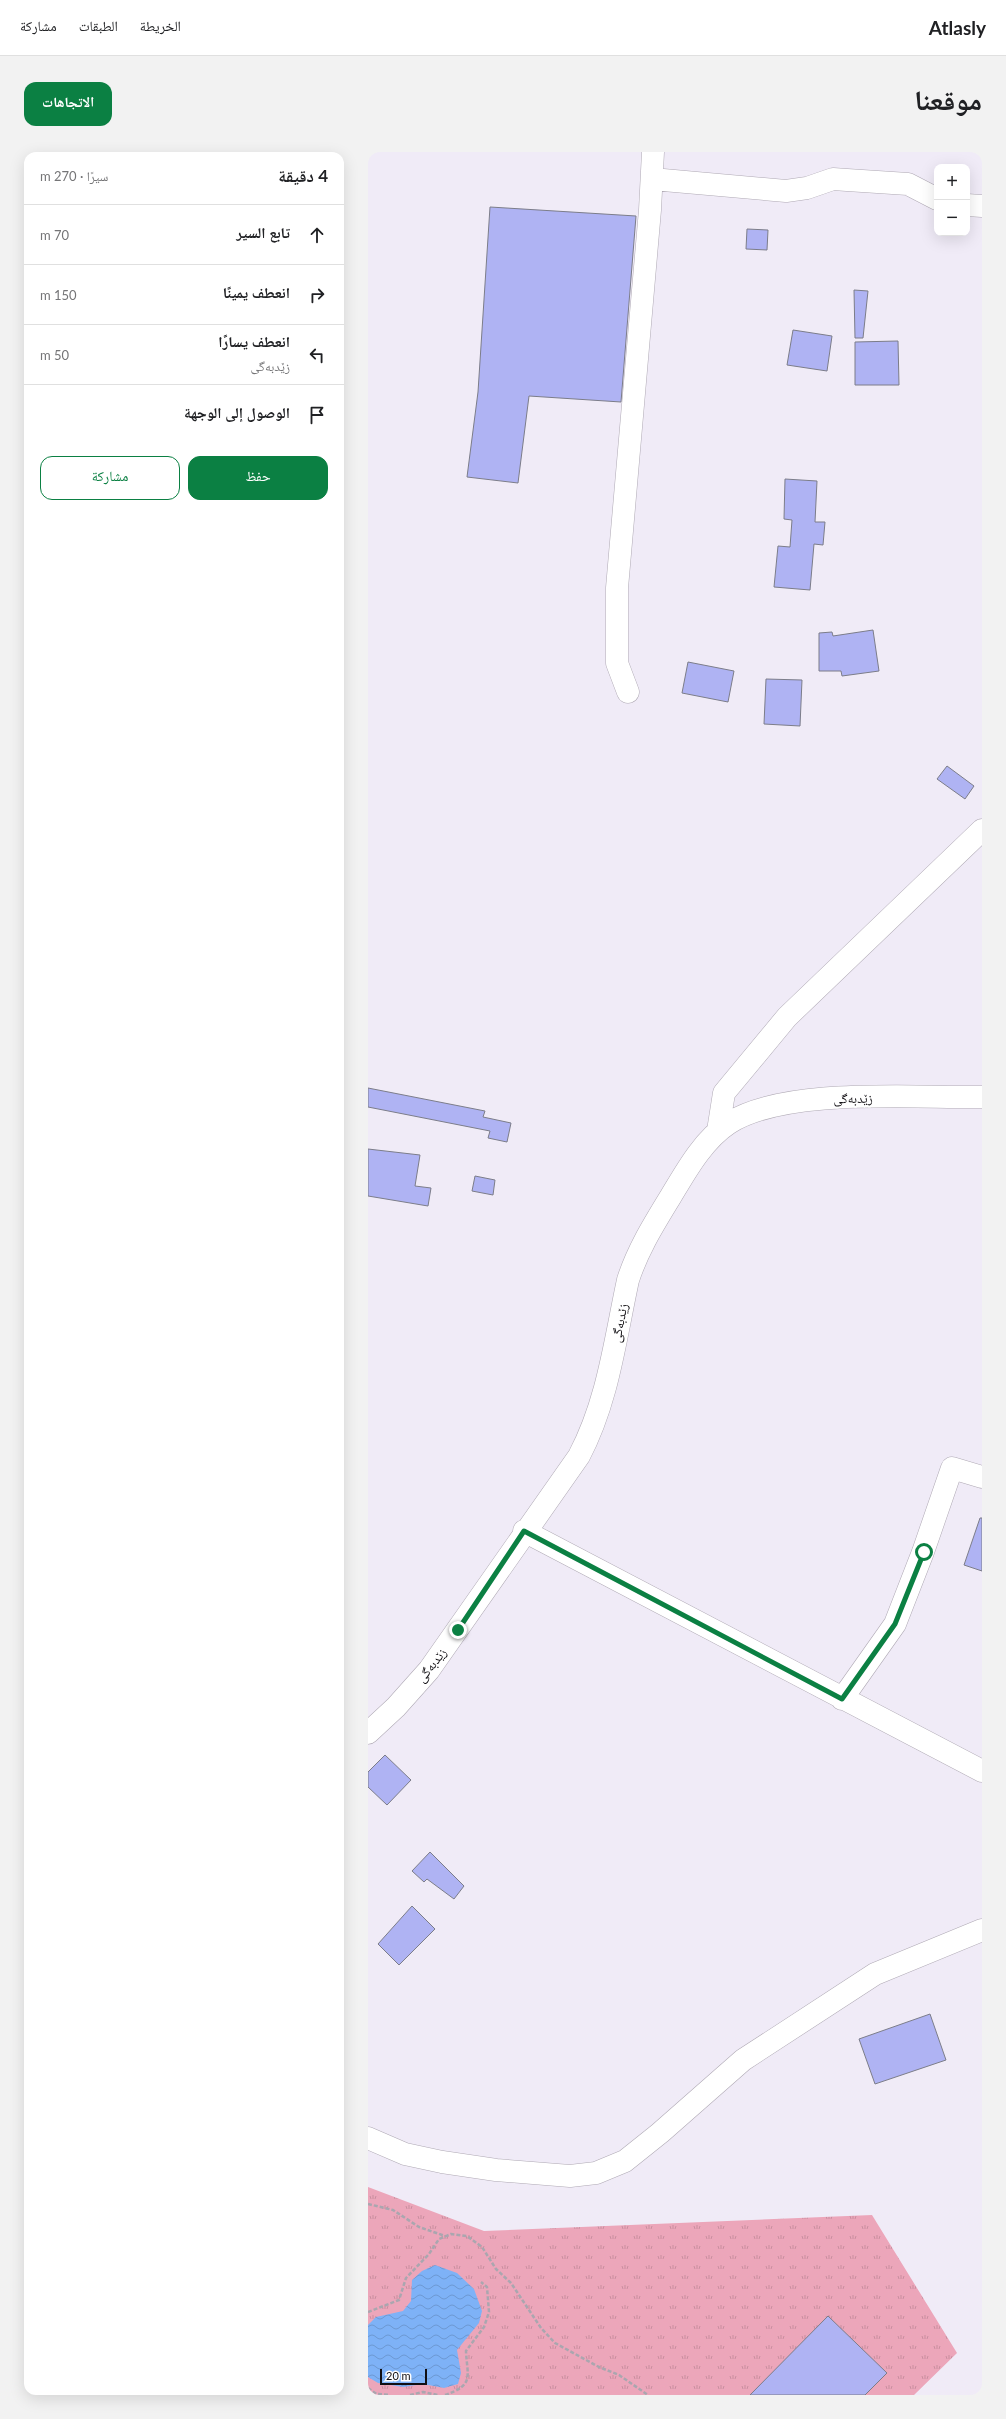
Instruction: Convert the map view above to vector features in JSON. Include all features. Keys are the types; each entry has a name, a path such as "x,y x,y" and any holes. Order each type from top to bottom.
{"street":[{"path":"628,692 617,663 617,588 652,179 653,152"},
{"path":"652,179 786,191 807,188 833,179 855,180 908,184 934,197"},
{"path":"970,205 982,206"},
{"path":"718,1131 724,1094 787,1017 982,830"},
{"name":"زێدبەگی","path":"368,1734 396,1707 429,1670 524,1531 579,1456 598,1415 605,1393 628,1280 640,1250 700,1151 718,1131 729,1123 753,1112 774,1106 816,1099 982,1098"},
{"path":"842,1699 895,1624 924,1552 952,1468 982,1477"},
{"path":"524,1531 842,1699 982,1771"},
{"path":"368,2138 405,2154 442,2162 496,2170 570,2176 596,2173 625,2161 660,2133 743,2060 875,1974 982,1930"}],"path":[{"path":"368,2204 393,2210 419,2227 445,2236"},
{"path":"368,2312 399,2300 406,2278 429,2254 439,2238 451,2234 467,2236 482,2247 496,2269 511,2283 541,2328 555,2343 599,2367 629,2381 648,2395"},
{"path":"445,2395 457,2390 466,2382 469,2370 466,2351 484,2326 490,2312 487,2287 481,2282"},
{"path":"368,2388 378,2395 390,2395"},
{"path":"410,2395 423,2392 438,2395"}],"green space":[{"path":"368,2187 484,2231 872,2215 957,2353 914,2395 368,2395"}],"water":[{"path":"435,2265 457,2273 474,2289 482,2311 479,2323 457,2350 461,2373 458,2384 444,2388 423,2384 403,2387 378,2383 368,2377 368,2325 376,2317 403,2311 411,2301 412,2280 422,2271"}],"building":[{"path":"490,207 636,216 621,402 529,396 518,483 467,477 478,392"},
{"path":"747,229 768,230 767,250 746,249"},
{"path":"854,290 868,291 863,338 855,338"},
{"path":"793,330 832,336 827,371 787,365"},
{"path":"898,341 899,385 855,385 855,342"},
{"path":"785,479 817,481 815,522 825,522 823,545 814,544 810,590 774,587 778,546 790,547 792,520 784,519"},
{"path":"873,630 879,671 842,676 841,671 819,671 819,633 832,632 833,636"},
{"path":"688,662 734,671 728,702 682,693"},
{"path":"766,679 802,680 800,726 764,724"},
{"path":"947,766 974,786 965,799 937,779"},
{"path":"368,1088 485,1111 483,1117 511,1123 507,1142 488,1138 490,1131 368,1107"},
{"path":"368,1149 420,1155 415,1186 431,1188 428,1206 368,1196"},
{"path":"475,1176 495,1180 493,1195 472,1191"},
{"path":"980,1518 982,1518 982,1571 964,1565"},
{"path":"385,1755 411,1780 387,1805 368,1787 368,1772"},
{"path":"430,1852 464,1886 454,1899 427,1879 424,1882 412,1871"},
{"path":"412,1906 435,1929 399,1965 378,1944"},
{"path":"930,2014 946,2060 875,2084 859,2039"},
{"path":"828,2316 887,2373 865,2395 750,2395"}],"route":[{"path":"458,1630 524,1531 842,1699 895,1624 924,1552"}]}
